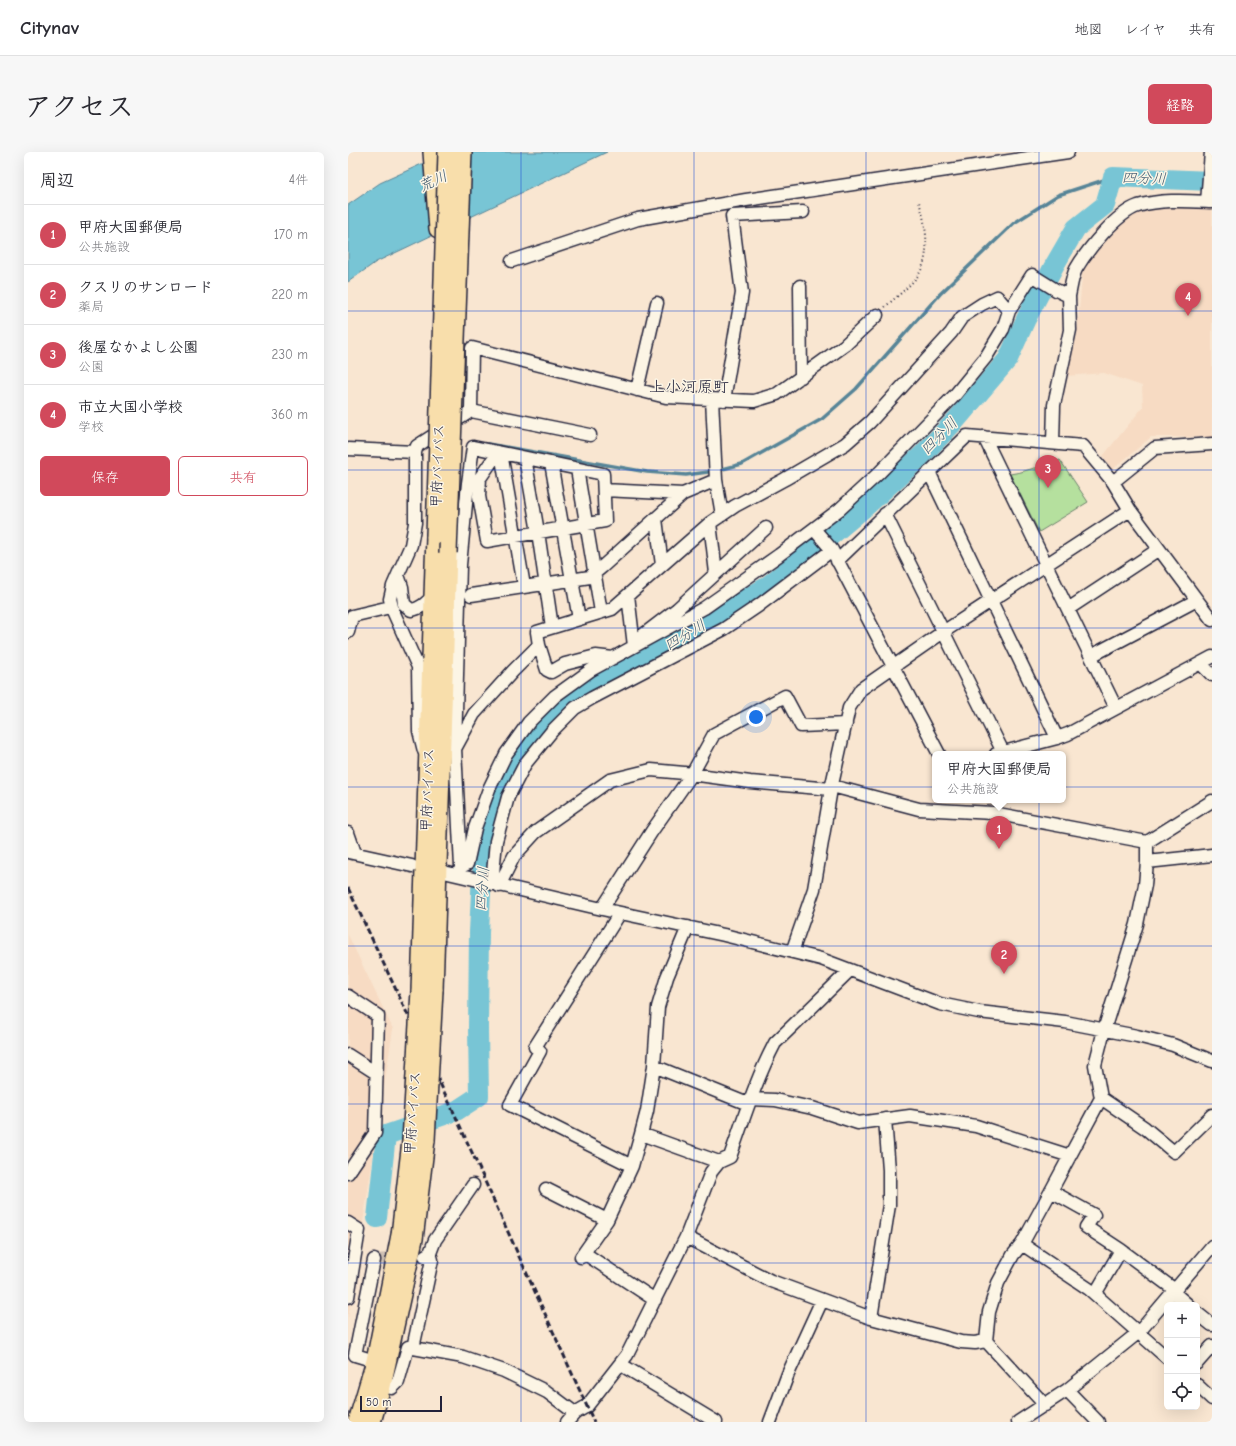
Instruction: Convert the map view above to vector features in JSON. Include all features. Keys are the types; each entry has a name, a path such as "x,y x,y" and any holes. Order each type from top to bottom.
{"highway":[{"path":"432,152 443,299"},
{"name":"甲府バイパス","path":"427,991 428,764 432,598 448,152"},
{"name":"甲府バイパス","path":"372,1422 382,1386 414,1239 448,553 463,152"},
{"name":"甲府バイパス","path":"357,1422 375,1361 418,1140"}],"street":[{"path":"512,261 638,219 746,200 1068,152"},
{"path":"1053,443 1054,405 1070,330 1069,296 1076,270 1089,250 1115,221 1138,206 1184,200 1209,202 1211,152 1206,152"},
{"path":"724,400 742,293 732,216 803,212"},
{"path":"634,644 704,608 816,531 840,509 954,396 986,357 1003,329 1009,311 1032,275 1069,296"},
{"path":"800,286 801,377"},
{"path":"613,658 596,656 565,664 551,672 547,670 538,645 537,632 612,609 710,523 735,506 845,444 870,422 951,333 962,316 997,297 1009,311"},
{"path":"637,390 657,303"},
{"path":"471,412 472,348 666,397 754,401 777,394 845,345 877,315"},
{"path":"712,399 716,479 722,515"},
{"path":"428,764 419,731 418,667 393,611 390,599 393,586 411,546 415,523 415,452 417,446 471,412 590,435"},
{"path":"495,885 496,841 508,797 525,764 552,730 575,708 724,630 885,514 967,436 1083,446 1113,482 1130,510 1212,619"},
{"path":"984,437 1116,708"},
{"path":"1113,482 1155,448 1212,444"},
{"path":"459,873 455,748 460,565 473,447 603,474 605,521 487,542 479,496 480,478 499,453"},
{"path":"348,449 415,452"},
{"path":"499,453 516,536 524,586"},
{"path":"525,458 552,627"},
{"path":"551,463 579,619"},
{"path":"577,469 601,612"},
{"path":"929,472 1057,738"},
{"path":"470,595 590,577 683,494 716,479"},
{"path":"604,490 683,494"},
{"path":"792,952 814,889 832,788 849,708 861,689 991,600 1130,510"},
{"path":"885,514 943,632 998,751"},
{"path":"656,519 662,565"},
{"path":"710,523 716,573"},
{"path":"459,873 467,864 476,828 489,788 506,754 529,722 555,696 591,670 634,644 677,609 766,528"},
{"path":"816,531 833,552 936,751"},
{"path":"1068,609 1159,549"},
{"path":"398,574 402,587 404,604 411,610 417,610 432,598"},
{"path":"628,595 634,644"},
{"path":"1091,656 1197,600"},
{"path":"348,632 352,616 386,608"},
{"path":"455,748 474,714 538,645"},
{"path":"1007,751 1068,734 1212,657"},
{"path":"1201,664 1212,675"},
{"path":"602,909 652,831 692,774 714,734 784,696 801,726 846,724"},
{"path":"495,885 514,856 536,832 610,780 652,770 750,782 832,788 919,808 993,813 1147,842 1212,801"},
{"path":"348,833 352,853 412,866"},
{"path":"986,1341 990,1312 998,1283 1013,1255 1022,1244 1101,1098 1095,1065 1104,1030 1137,924 1145,886 1148,862 1147,842"},
{"path":"1148,862 1212,855"},
{"path":"459,873 495,885 688,927 821,959 849,971 940,1004 979,1012 1064,1022 1104,1030 1173,1045 1212,1061"},
{"path":"620,913 535,1048 540,1051 510,1105 632,1166"},
{"path":"655,1300 582,1255 607,1220 632,1166 642,1134 647,1111 654,1066 658,1007 667,977 688,927"},
{"path":"382,1386 392,1388 398,1382 408,1347 463,1357 504,1371 547,1392 571,1417 587,1406 628,1355 686,1237 711,1172 718,1162 730,1157 749,1102 775,1043 849,971"},
{"path":"348,996 378,1016 375,1133 348,1173"},
{"path":"348,1055 376,1073"},
{"path":"654,1066 749,1102 775,1100 812,1108 858,1123 910,1116 976,1126 1070,1156"},
{"path":"1101,1098 1146,1128 1174,1152 1212,1115"},
{"path":"871,1318 889,1205 889,1170 885,1119"},
{"path":"642,1134 718,1162"},
{"path":"413,1348 432,1260 428,1255 435,1240 473,1185"},
{"path":"546,1189 607,1220"},
{"path":"1051,1191 1094,1215 1086,1227 1121,1250 1174,1291 1185,1302"},
{"path":"348,1223 358,1230 348,1297"},
{"path":"686,1237 771,1281 871,1318 961,1342 975,1343 986,1341"},
{"path":"1022,1244 1095,1294 1164,1355"},
{"path":"1018,1422 1067,1390 1139,1332 1212,1246"},
{"path":"1095,1294 1121,1250"},
{"path":"374,1260 355,1356 375,1361"},
{"path":"770,1422 788,1374 822,1300"},
{"path":"1200,1315 1212,1325"},
{"path":"986,1341 1045,1405"},
{"path":"1200,1360 1212,1346"},
{"path":"620,1364 716,1422"},
{"path":"1200,1388 1212,1399"},
{"path":"1067,1390 1098,1422"}],"path":[{"path":"877,315 917,276 926,257 924,216 919,202"}],"shaded area":[{"path":"1191,204 1212,206 1212,437 1151,437 1112,470 1103,456 1143,407 1142,386 1104,373 1066,376 1077,335 1083,266 1118,225 1131,214 1158,208"},
{"path":"348,935 393,1029 348,1319"}],"green space":[{"path":"1060,460 1088,502 1039,532 1010,474 1034,468 1041,468"}],"water":[{"name":"荒川","path":"448,152 607,152 376,262 348,282 348,205 380,183"}],"waterway":[{"path":"488,444 647,472 686,475 715,471 742,464 822,419 856,389 940,294 1014,223 1058,195 1113,177"},
{"name":"四分川","path":"377,1218 386,1135 456,1111 479,1096 479,932 482,873 489,828 502,786 520,756 543,724 576,696 618,671 668,646 766,587 865,507 921,456 957,419 1008,359 1026,319 1076,228 1105,205 1113,177 1212,181"}],"tunnel":[{"path":"374,1260 402,1258"}],"railway":[{"path":"348,888 455,1115 594,1422"}],"place":[{"name":"市立大国小学校","path":"1188,316"},
{"name":"後屋なかよし公園","path":"1048,488"},
{"name":"甲府大国郵便局","path":"999,849"},
{"name":"クスリのサンロード","path":"1004,974"}],"district":[{"name":"上小河原町","path":"689,386"}]}
